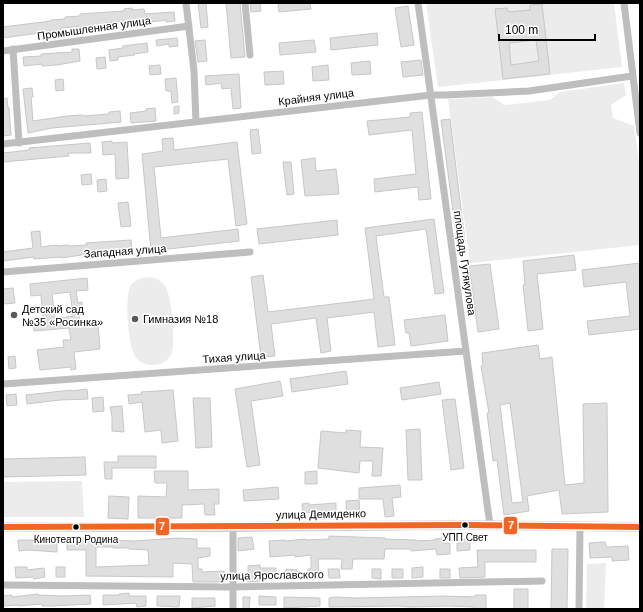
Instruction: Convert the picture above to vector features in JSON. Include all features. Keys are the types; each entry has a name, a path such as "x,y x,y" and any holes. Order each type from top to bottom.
{"main road":[{"name":"улица Демиденко","path":"3,528 490,525 640,527"}],"street":[{"path":"186,3 194,71 196,122"},
{"path":"245,3 250,55"},
{"name":"площадь Гутякулова","path":"418,3 490,525"},
{"path":"624,3 640,133"},
{"name":"Промышленная улица","path":"3,51 189,26"},
{"path":"13,49 19,143"},
{"name":"Крайняя улица","path":"3,144 431,95 529,91 632,76"},
{"name":"Западная улица","path":"3,272 250,252"},
{"name":"Тихая улица","path":"3,384 466,351"},
{"path":"579,609 580,526"},
{"path":"233,527 232,587 234,609"},
{"name":"улица Ярославского","path":"3,586 232,587 542,580"}],"shaded area":[{"path":"426,3 614,3 622,67 438,87"},
{"path":"624,83 626,95 611,105 613,118 634,126 640,168 640,245 470,263 448,99 492,97 505,105 550,100 560,92"},
{"path":"150,277 157,279 165,286 170,299 173,331 171,355 164,362 153,365 143,363 135,356 130,342 127,309 131,285 137,280"},
{"path":"82,481 84,517 3,517 3,482"},
{"path":"606,563 604,609 586,609 587,564"}],"building":[{"path":"198,3 206,3 208,27 201,28"},
{"path":"226,3 240,3 245,57 231,58"},
{"path":"260,3 261,11 251,12 250,4"},
{"path":"278,3 310,3 311,9 279,12"},
{"path":"542,4 550,74 503,79 495,9 507,8 508,12 530,10 530,5","holes":["536,40 539,61 511,65 509,43"]},
{"path":"408,6 414,45 401,47 395,8"},
{"path":"132,8 132,10 144,9 145,14 174,12 175,21 166,22 166,20 151,22 150,19 125,21 81,28 81,26 61,28 61,30 3,38 3,27 65,19 65,17 80,16 80,14 124,11 124,9"},
{"path":"377,33 378,45 331,50 330,38"},
{"path":"177,38 178,46 169,47 169,44 157,46 156,40"},
{"path":"205,40 207,61 198,62 195,41"},
{"path":"314,40 316,52 280,55 279,43"},
{"path":"147,43 148,52 118,57 118,60 110,61 109,50 123,48 123,46"},
{"path":"72,49 79,49 80,61 57,65 42,66 42,64 24,66 23,57 72,52"},
{"path":"105,57 106,68 97,69 96,58"},
{"path":"421,60 423,75 403,77 401,62"},
{"path":"370,61 371,74 352,75 351,63"},
{"path":"160,65 161,74 150,75 149,66"},
{"path":"328,65 329,80 313,81 312,67"},
{"path":"283,71 284,84 265,85 264,72"},
{"path":"239,74 241,108 233,109 231,88 222,89 221,83 206,85 205,76"},
{"path":"176,78 178,102 172,103 171,91 166,91 165,79"},
{"path":"63,79 64,90 56,91 55,80"},
{"path":"32,88 33,97 31,97 33,121 67,116 109,114 109,112 120,111 121,122 52,128 28,133 23,89"},
{"path":"7,98 11,135 3,136 3,99"},
{"path":"179,106 179,113 174,114 174,107"},
{"path":"155,108 156,121 131,123 130,113"},
{"path":"422,112 431,199 419,200 418,187 375,192 374,179 416,174 412,130 369,135 367,121 410,117 410,113"},
{"path":"450,119 465,241 457,242 441,120"},
{"path":"258,129 261,153 252,154 250,130"},
{"path":"173,138 174,150 237,142 247,224 236,226 228,159 154,167 161,238 238,229 239,241 151,251 142,154 163,151 162,139"},
{"path":"112,141 112,143 127,142 129,178 116,179 115,154 103,155 102,142"},
{"path":"90,143 91,153 68,153 69,156 3,162 3,153 30,150 29,148"},
{"path":"315,158 316,171 336,169 339,194 305,196 301,160"},
{"path":"283,162 291,162 294,194 287,195"},
{"path":"91,174 92,184 82,185 81,175"},
{"path":"106,179 107,191 98,192 97,180"},
{"path":"128,202 131,226 121,227 118,203"},
{"path":"434,219 444,293 435,294 426,229 376,236 384,297 389,297 395,345 378,347 374,312 327,318 331,351 321,353 316,318 271,324 275,356 261,357 251,277 263,275 268,312 374,299 365,228"},
{"path":"337,220 338,235 259,244 257,229"},
{"path":"40,231 41,247 57,245 87,245 86,243 131,240 132,251 110,254 110,251 61,258 34,259 34,257 3,261 3,252 33,248 31,232"},
{"path":"574,255 576,270 537,274 543,329 528,331 523,285 525,285 523,261"},
{"path":"640,263 640,329 589,335 587,321 630,316 626,282 584,287 582,270"},
{"path":"490,264 499,329 478,332 469,266"},
{"path":"87,278 88,290 76,291 78,303 82,302 83,314 79,314 80,326 98,324 100,349 74,352 76,369 71,370 71,367 40,370 37,350 64,347 63,340 71,340 69,328 34,331 33,320 43,319 41,295 31,296 30,284","holes":["70,292 73,316 55,319 52,294"]},
{"path":"13,288 15,303 3,304 3,289"},
{"path":"445,315 448,341 411,346 409,333 406,333 404,320"},
{"path":"538,345 540,359 552,357 565,485 584,483 583,404 607,403 608,512 562,514 559,490 527,496 529,511 504,515 497,460 493,461 487,413 489,413 481,366 483,366 482,353","holes":["510,403 523,502 512,503 500,405"]},
{"path":"15,356 16,368 9,369 8,357"},
{"path":"346,371 348,384 292,392 290,379"},
{"path":"280,381 283,396 251,401 260,465 247,467 235,389"},
{"path":"439,382 441,394 402,400 400,388"},
{"path":"87,389 88,399 60,400 27,404 26,395"},
{"path":"173,390 178,441 162,443 161,430 145,432 142,402 129,404 128,395 142,394 141,392"},
{"path":"16,394 17,405 7,406 6,395"},
{"path":"103,397 104,411 93,412 92,398"},
{"path":"193,398 210,398 212,447 196,448"},
{"path":"455,399 464,468 451,470 442,400"},
{"path":"122,406 124,432 112,431 112,416 110,407"},
{"path":"420,429 422,480 408,480 406,430"},
{"path":"346,430 361,431 360,447 383,448 381,476 372,476 373,461 360,461 359,473 318,468 321,431 346,433"},
{"path":"118,456 156,456 156,468 112,468 112,479 105,479 104,462 118,462"},
{"path":"85,457 86,475 3,477 3,459"},
{"path":"154,471 188,471 188,490 219,489 219,504 214,504 215,515 205,515 204,504 182,505 182,518 138,518 138,496 166,497 167,483 155,483"},
{"path":"317,471 317,484 305,484 305,472"},
{"path":"400,485 401,497 392,498 394,516 385,517 383,499 359,499 359,488"},
{"path":"278,487 279,499 244,501 243,490"},
{"path":"109,496 129,497 128,519 108,518"},
{"path":"359,500 360,516 347,516 346,501"},
{"path":"309,503 309,505 336,503 336,513 329,513 329,511 315,514 315,512 303,513 302,504"},
{"path":"108,536 108,540 135,541 177,538 197,539 197,548 210,548 210,556 198,558 198,569 202,569 202,572 224,571 224,582 193,582 192,564 173,563 173,577 86,576 86,550 67,550 67,539","holes":["96,547 148,550 149,565 96,567"]},
{"path":"329,536 385,538 416,541 436,540 435,539 443,538 443,543 450,543 450,554 437,555 436,549 411,551 411,549 385,549 384,559 353,559 352,569 341,569 342,559 318,559 319,577 308,578 308,569 311,569 311,555 295,557 295,555 270,557 269,541 329,539"},
{"path":"252,537 254,549 238,551 238,538"},
{"path":"460,539 470,539 470,550 457,551 457,543 461,543"},
{"path":"18,540 57,540 57,552 27,550 19,551"},
{"path":"605,542 606,547 628,546 629,560 612,561 612,557 590,558 589,543"},
{"path":"552,549 568,549 567,609 551,609"},
{"path":"477,550 536,550 536,562 485,562 485,577 460,578 459,568 478,567"},
{"path":"260,565 260,568 276,568 276,578 260,578 260,581 248,582 248,566"},
{"path":"15,567 27,567 27,570 44,568 45,577 34,579 34,577 16,578"},
{"path":"56,567 65,567 65,577 56,577"},
{"path":"423,567 423,577 412,578 412,568"},
{"path":"286,569 297,570 296,579 285,578"},
{"path":"328,569 339,569 340,578 329,578"},
{"path":"372,569 381,569 381,579 372,578"},
{"path":"392,569 403,569 403,578 392,578"},
{"path":"440,569 450,569 450,578 440,578"},
{"path":"514,589 528,589 528,609 514,609"},
{"path":"129,593 129,596 146,596 146,606 137,607 136,603 103,605 103,595 119,595"},
{"path":"38,594 63,596 90,595 91,604 4,606 3,596 12,595 12,597"},
{"path":"475,595 486,595 486,609 448,606 329,607 329,598 335,597 475,597"},
{"path":"157,596 180,596 179,607 157,606"},
{"path":"259,596 276,597 276,605 259,605"},
{"path":"243,597 250,597 249,609 243,609"},
{"path":"284,597 320,598 320,606 284,608"},
{"path":"192,598 215,598 215,606 192,608"}],"transit line":[{"name":"7","path":"3,527 465,525 640,527"}],"place":[{"name":"Детский сад №35 «Росинка»","path":"14,315"},
{"name":"Гимназия №18","path":"135,319"},
{"name":"УПП Свет","path":"465,525"},
{"name":"Кинотеатр Родина","path":"76,527"}]}
